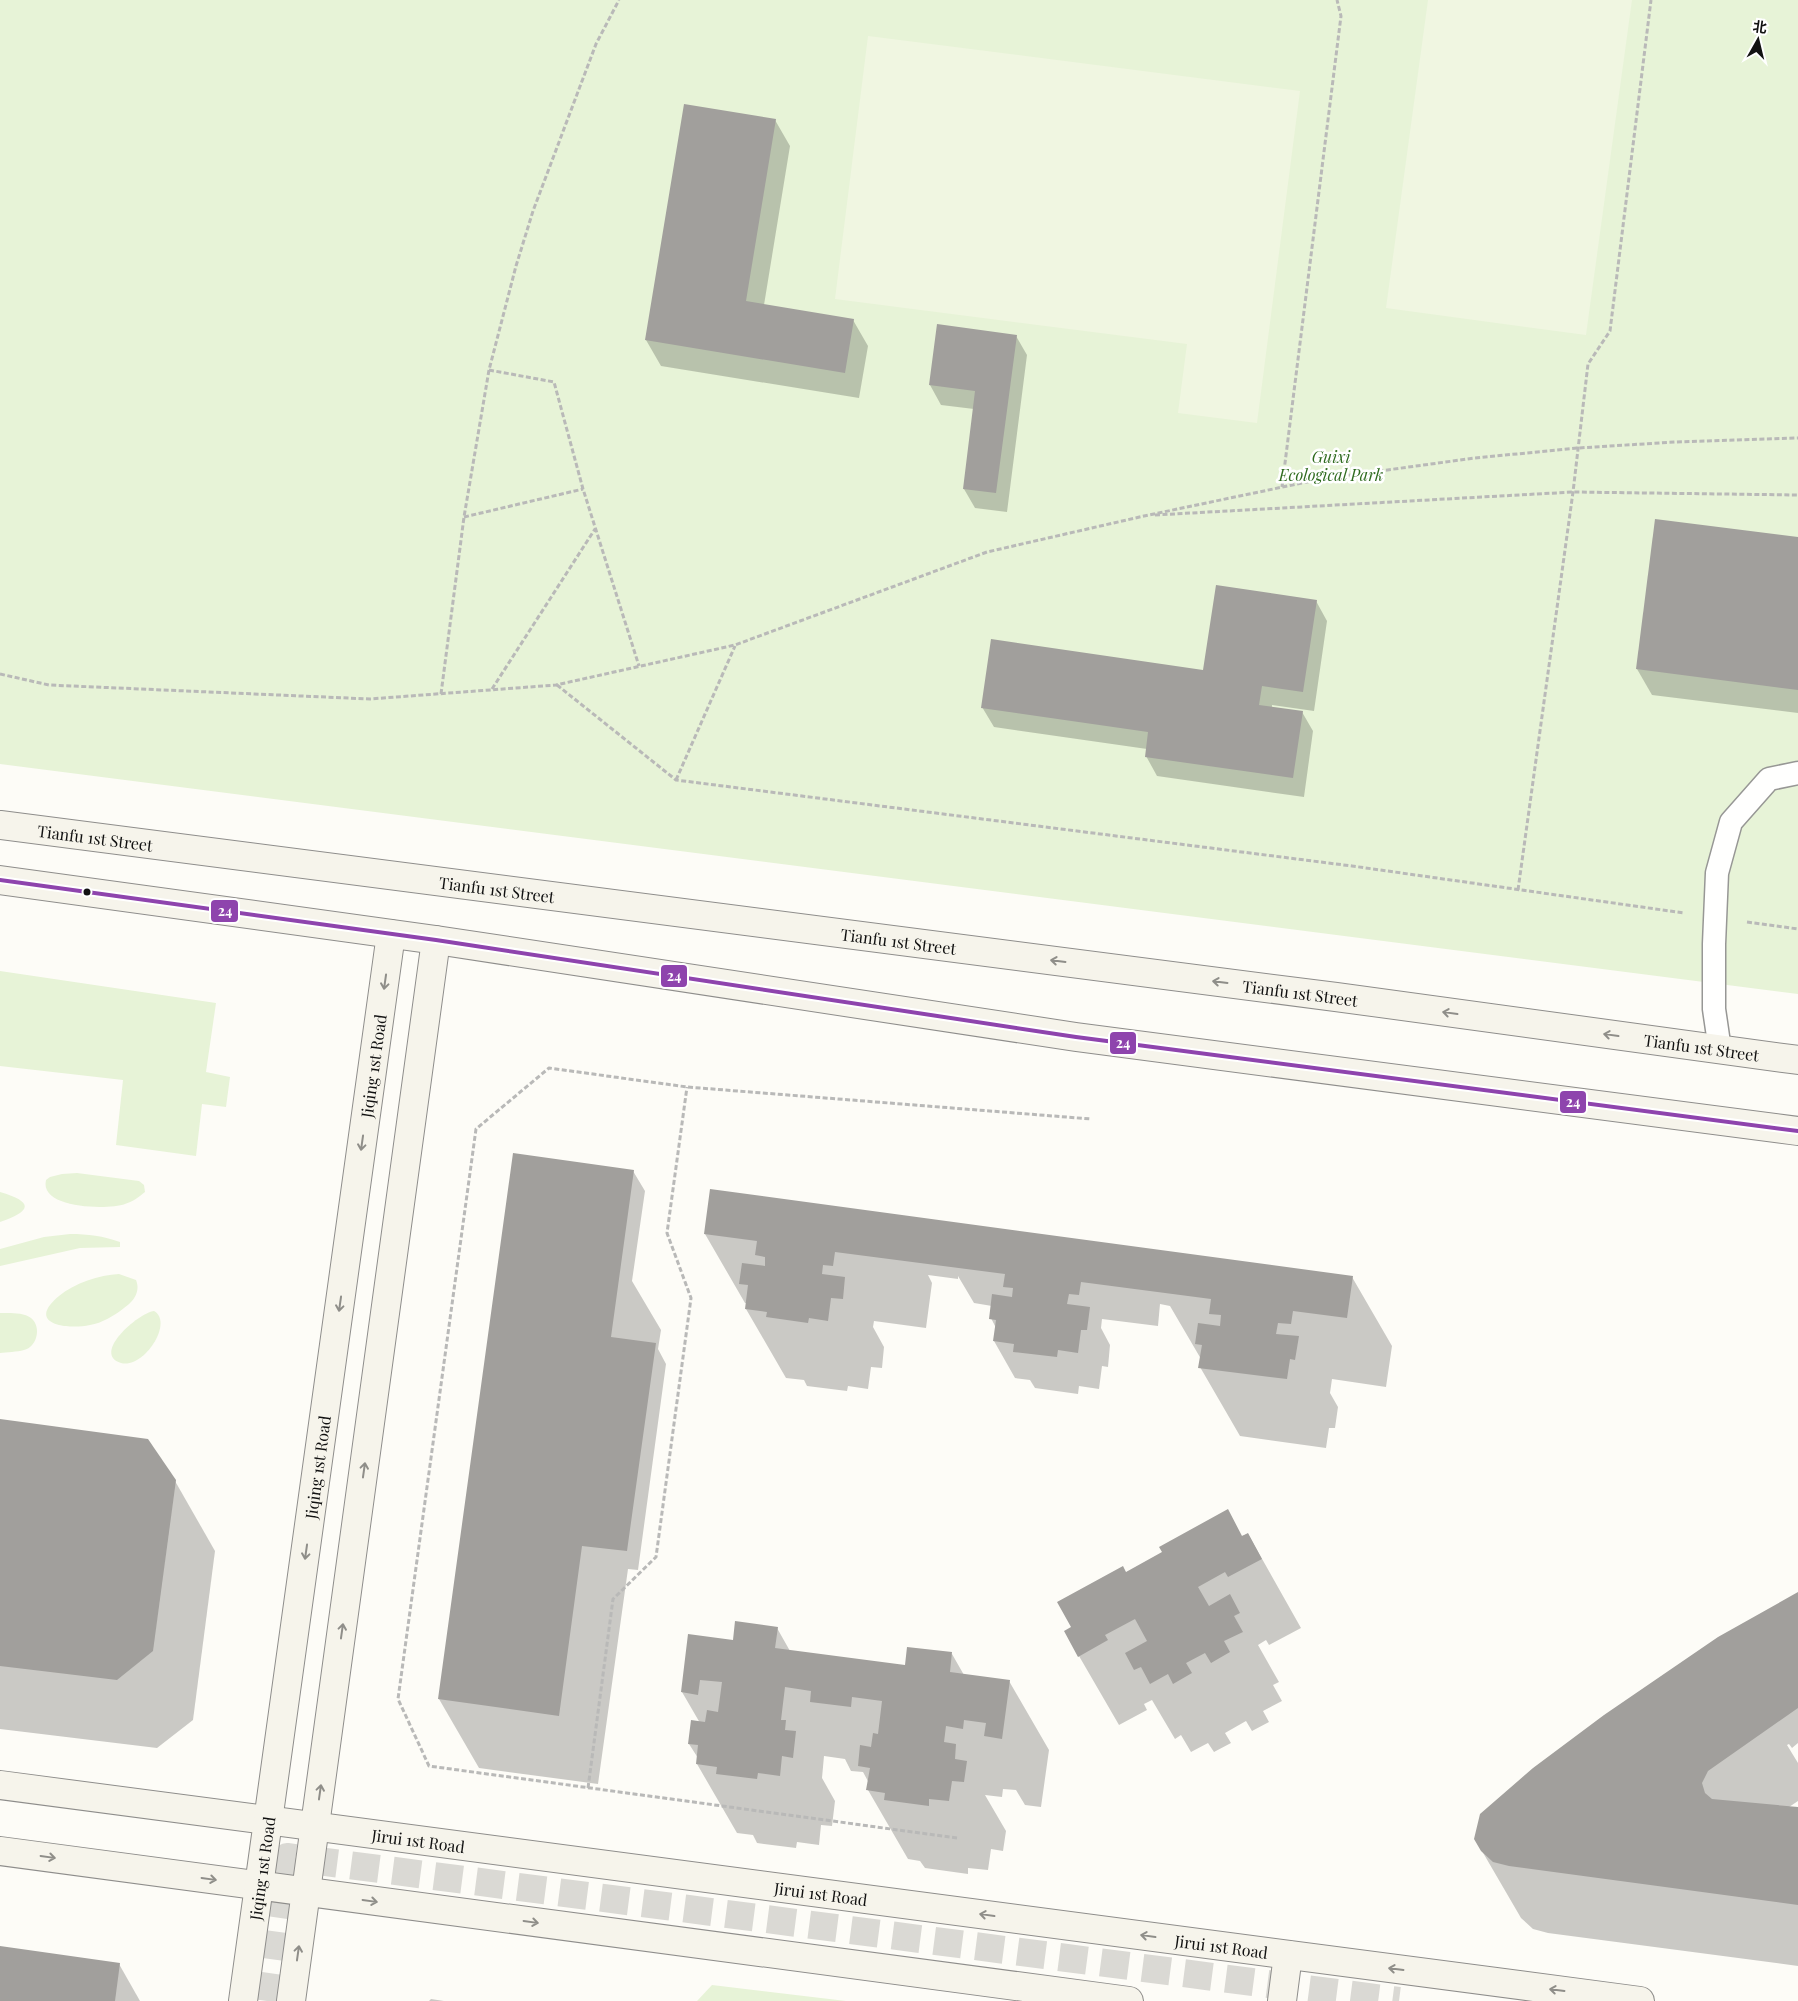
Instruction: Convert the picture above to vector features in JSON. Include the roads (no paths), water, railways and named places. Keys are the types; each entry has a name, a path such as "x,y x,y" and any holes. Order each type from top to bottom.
{"street":[{"name":"Tianfu 1st Street","path":"0,825 1336,997 1798,1060"},
{"path":"0,880 436,940 1076,1037 1798,1132"},
{"name":"Jiqing 1st Road","path":"243,2001 392,934"},
{"path":"291,2001 436,940"},
{"name":"Jirui 1st Road","path":"0,1785 1640,2001"},
{"path":"0,1850 1129,2001"},
{"path":"1282,2001 1288,1955"}],"lane":[{"path":"1720,1050 1714,1009 1717,873 1731,822 1769,779 1798,773"}],"tunnel":[{"path":"267,2001 287,1857 1399,2001"}],"park label":[{"name":"Guixi Ecological Park","path":"1331,465"}]}
